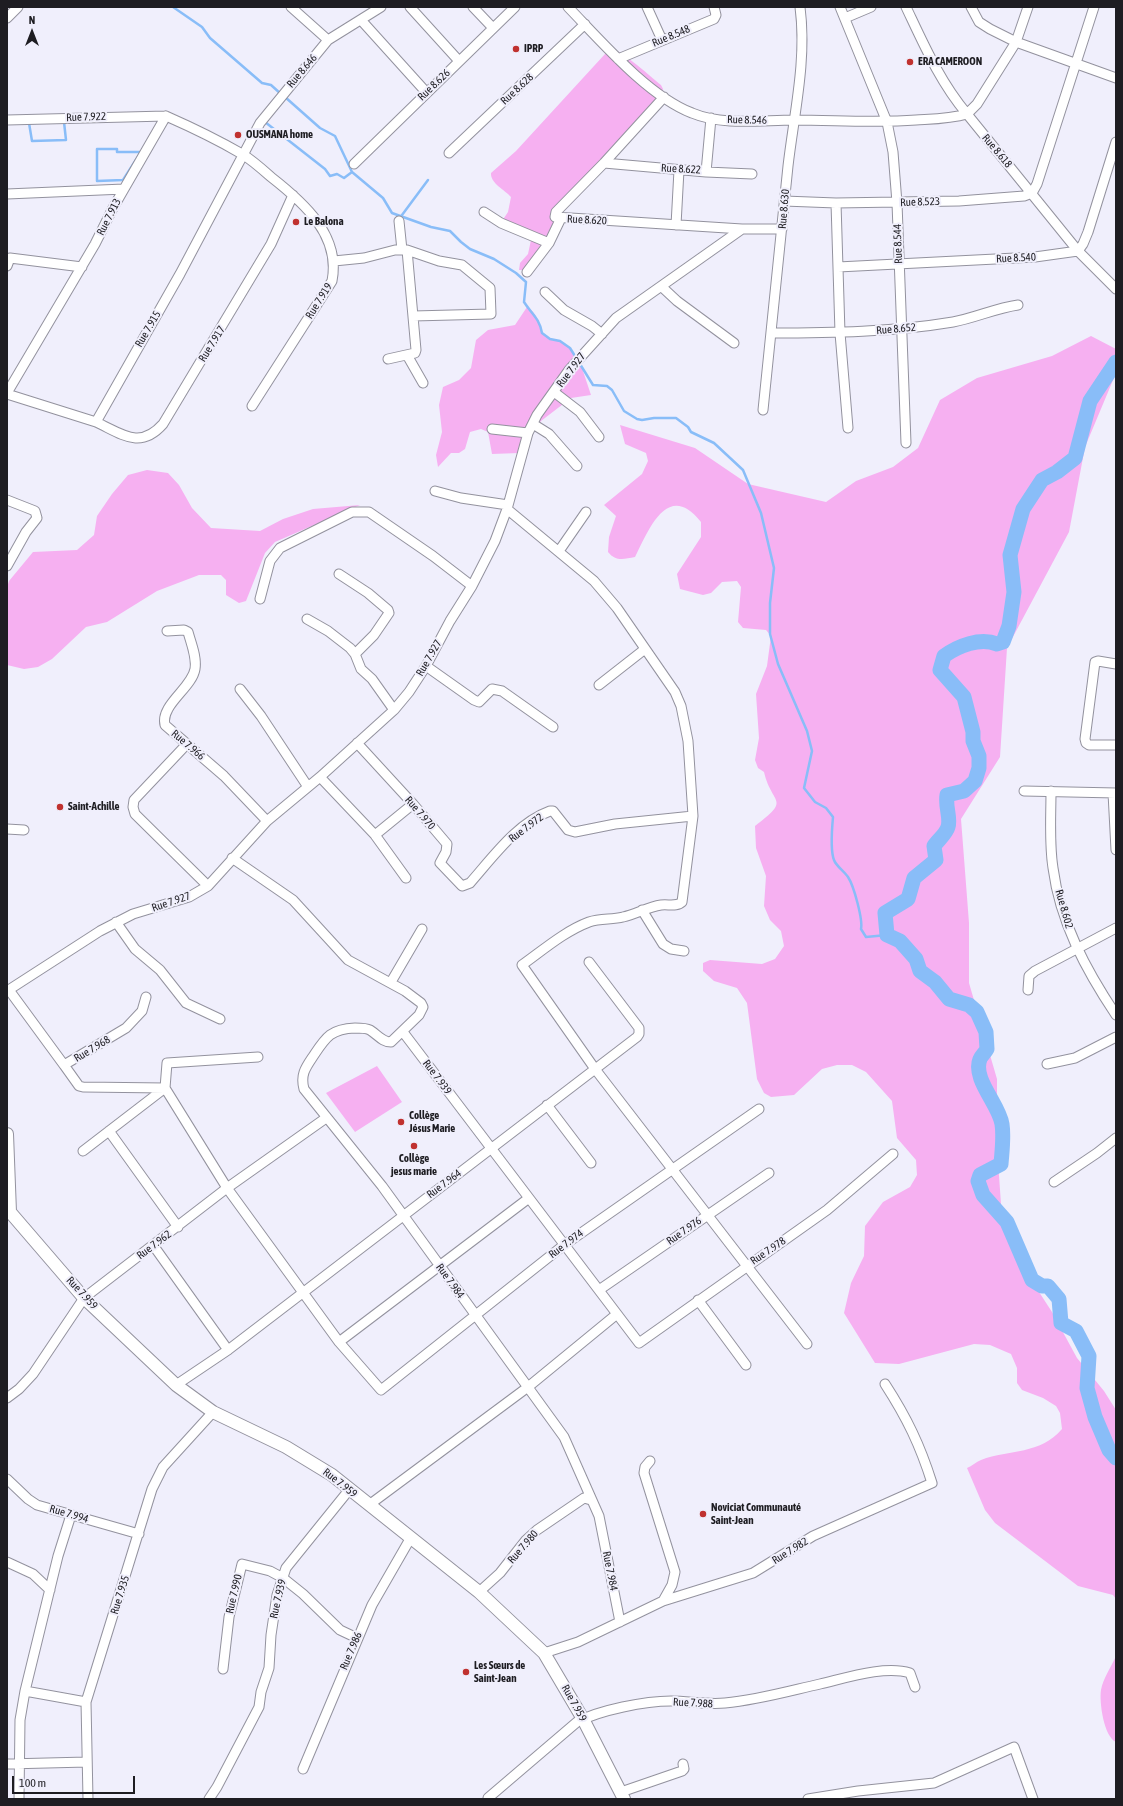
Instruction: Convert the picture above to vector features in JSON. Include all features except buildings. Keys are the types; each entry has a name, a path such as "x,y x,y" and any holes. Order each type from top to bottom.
{"street":[{"path":"7,18 18,7"},
{"path":"291,7 328,40"},
{"name":"Rue 8.646","path":"244,154 260,123 287,88 328,40 381,7"},
{"path":"410,7 459,61"},
{"path":"473,7 493,28"},
{"name":"Rue 8.626","path":"354,164 426,92 515,7"},
{"name":"Rue 8.546","path":"568,7 618,59 664,97 692,113 711,118 742,121 794,120 887,122 953,118 966,114"},
{"path":"647,7 662,40"},
{"name":"Rue 8.548","path":"618,59 714,18 716,15 714,7"},
{"name":"Rue 8.630","path":"763,410 784,201 799,85 802,44 800,7"},
{"name":"Rue 8.544","path":"840,7 887,122 893,152 906,443"},
{"path":"845,18 871,7"},
{"name":"Rue 8.618","path":"906,7 931,60 952,96 1078,251 1113,286"},
{"path":"971,7 979,22 1016,42 1116,78"},
{"path":"966,114 977,104 1016,42 1028,7"},
{"path":"1032,193 1038,184 1094,7"},
{"path":"361,20 426,92"},
{"name":"Rue 8.628","path":"449,153 585,24"},
{"name":"Rue 8.620","path":"664,97 604,164 556,212 555,217 742,229 782,229"},
{"path":"166,116 244,154"},
{"name":"Rue 7.922","path":"7,120 166,116"},
{"name":"Rue 7.913","path":"7,394 82,267 124,189 166,116"},
{"name":"Rue 8.622","path":"604,164 706,172 711,118"},
{"path":"1078,251 1088,232 1116,142"},
{"name":"Rue 7.919","path":"244,154 308,207 322,228 330,246 335,268 332,281 252,406"},
{"name":"Rue 7.915","path":"96,422 180,274 244,154"},
{"path":"676,225 679,170"},
{"path":"706,172 752,174"},
{"path":"7,194 124,189"},
{"name":"Rue 8.523","path":"784,201 896,203 1002,198 1024,196 1032,193"},
{"name":"Rue 7.917","path":"96,422 123,434 137,438 146,438 154,434 163,424 271,244 293,195"},
{"path":"836,203 840,333 848,428"},
{"path":"484,212 501,224 549,243"},
{"path":"527,272 549,243 561,218"},
{"path":"388,359 415,353 416,350 405,250 399,221"},
{"name":"Rue 7.927","path":"8,990 85,940 116,922 133,914 189,897 208,886 267,821 320,777 394,710 409,692 426,666 450,621 472,586 494,541 507,507 528,433 569,370 582,353 616,318 662,287 742,229"},
{"path":"334,261 364,258 405,250 439,261 462,265 490,288 491,314 413,316"},
{"name":"Rue 8.540","path":"838,267 1035,257 1078,251"},
{"path":"8,261 82,267"},
{"path":"662,287 677,301 734,343"},
{"path":"545,292 564,310 592,326 602,334"},
{"name":"Rue 8.652","path":"771,333 840,333 901,329 953,322 1018,305"},
{"path":"407,355 423,383"},
{"path":"554,392 580,412 599,437"},
{"path":"7,394 96,422"},
{"path":"533,424 549,434 577,466"},
{"path":"492,429 528,433"},
{"path":"435,491 507,507 594,581 617,608 675,692 682,706 690,754 693,816 682,902 679,904 663,905 642,910 623,917 598,919 589,922 569,932 522,965 596,1069 806,1344"},
{"path":"7,566 26,532 37,518 35,512 8,500"},
{"path":"260,599 270,561 280,548 352,512 360,511 369,512 433,556 472,586"},
{"path":"559,551 586,512"},
{"path":"339,574 368,593 388,610 389,613 374,635 355,654"},
{"path":"307,619 345,643 355,654 361,669 372,678 394,710"},
{"name":"Rue 7.966","path":"167,631 184,630 188,632 194,656 195,671 165,714 163,720 165,725 186,745 224,776 267,821"},
{"path":"599,685 645,649"},
{"path":"1116,664 1098,660 1095,662 1086,743 1089,745 1116,745"},
{"path":"426,666 474,700 479,702 492,689 502,691 553,726"},
{"path":"240,689 261,716 308,786"},
{"name":"Rue 7.970","path":"357,743 413,804 447,844 446,852 440,863 462,886"},
{"path":"186,745 134,800 133,807 135,814 208,886"},
{"path":"320,777 375,835 406,878"},
{"path":"1024,791 1115,793 1116,850"},
{"name":"Rue 8.602","path":"1051,791 1052,868 1062,907 1077,950 1116,1015"},
{"path":"375,835 413,804"},
{"name":"Rue 7.972","path":"462,886 470,883 509,839 527,824 550,811 553,811 568,830 575,832 615,824 693,816"},
{"path":"7,829 24,830"},
{"path":"232,858 293,900 348,960 391,982 421,1003 423,1007 420,1015 403,1032"},
{"path":"642,910 663,944 670,949 684,951"},
{"path":"116,922 135,949 160,970 186,1003 220,1019"},
{"path":"1028,990 1029,976 1035,971 1116,928"},
{"path":"391,982 422,929"},
{"name":"Rue 7.964","path":"176,1385 228,1350 637,1037 639,1034 639,1028 589,962"},
{"name":"Rue 7.968","path":"8,990 64,1065 126,1028 142,1010 146,997"},
{"name":"Rue 7.984","path":"403,1032 391,1042 382,1040 368,1029 362,1028 343,1029 328,1035 303,1072 302,1081 304,1089 326,1118 352,1147 403,1215 564,1437 599,1516 620,1622"},
{"name":"Rue 7.939","path":"403,1032 639,1343"},
{"path":"1048,1064 1075,1058 1116,1037"},
{"path":"258,1057 167,1063 165,1088 227,1188 340,1342 439,1265 529,1198"},
{"path":"64,1065 79,1086 83,1087 165,1088"},
{"path":"83,1151 165,1088"},
{"path":"547,1105 591,1163"},
{"name":"Rue 7.974","path":"340,1342 381,1390 564,1245 759,1109"},
{"name":"Rue 7.962","path":"7,1398 19,1389 33,1374 84,1298 227,1188 326,1118"},
{"path":"109,1131 178,1227"},
{"path":"7,1135 8,1214"},
{"path":"1054,1182 1097,1153 1116,1138"},
{"name":"Rue 7.978","path":"639,1343 746,1265 827,1210 893,1154"},
{"name":"Rue 7.976","path":"599,1290 707,1214 769,1173"},
{"name":"Rue 7.959","path":"8,1214 84,1298 176,1385 213,1412 309,1459 332,1475 410,1539 479,1592 544,1653 583,1719 623,1796"},
{"path":"153,1245 228,1350"},
{"path":"698,1300 746,1365"},
{"path":"369,1505 528,1387 617,1314"},
{"name":"Rue 7.982","path":"544,1653 578,1642 663,1601 753,1573 813,1536 932,1483 917,1439 902,1409 885,1384"},
{"name":"Rue 7.935","path":"88,1799 86,1702 152,1489 164,1467 213,1412"},
{"path":"650,1462 645,1467 644,1473 675,1572 672,1585 663,1601"},
{"name":"Rue 7.994","path":"7,1479 28,1499 37,1505 139,1534"},
{"name":"Rue 7.939","path":"209,1799 258,1707 268,1668 274,1609 286,1568 350,1490"},
{"name":"Rue 7.980","path":"479,1592 500,1573 526,1540 537,1530 584,1498 591,1500"},
{"path":"18,1799 20,1720 25,1691 50,1590 71,1515"},
{"name":"Rue 7.986","path":"303,1769 372,1605 410,1539"},
{"path":"7,1562 33,1574 50,1590"},
{"name":"Rue 7.990","path":"222,1669 229,1617 242,1564 270,1571 283,1578 303,1594 340,1630 357,1638"},
{"name":"Rue 7.988","path":"488,1798 577,1722 583,1719 645,1703 670,1701 711,1704 755,1700 843,1679 894,1670 910,1673 915,1687"},
{"path":"25,1691 86,1702"},
{"path":"808,1799 858,1791 934,1783 1014,1747 1033,1799"},
{"path":"7,1764 87,1762"},
{"path":"623,1796 682,1771 684,1769 683,1764"}],"shaded area":[{"path":"613,50 630,60 661,85 663,89 661,100 559,216 558,227 526,270 519,270 520,263 528,254 531,240 502,221 508,212 511,197 495,183 491,177 491,173 516,151 605,54"},
{"path":"527,307 537,318 542,333 550,339 560,341 570,348 581,365 591,395 571,398 541,421 519,453 492,454 488,432 481,429 470,432 465,449 459,453 451,453 438,467 436,455 442,432 439,405 443,387 459,380 471,368 476,340 488,330 515,325"},
{"path":"1091,336 1116,349 1116,373 1085,447 1069,532 1007,648 1000,757 961,819 969,923 969,983 997,1079 997,1147 1001,1204 1017,1258 1052,1312 1077,1358 1104,1391 1116,1410 1116,1599 1113,1595 1078,1586 995,1523 985,1510 967,1468 979,1461 1024,1450 1044,1443 1062,1429 1060,1413 1056,1406 1043,1398 1022,1390 1017,1383 1017,1368 1011,1354 990,1345 974,1344 899,1364 875,1363 844,1313 851,1283 864,1256 865,1226 883,1202 910,1187 917,1175 916,1160 897,1138 892,1101 866,1072 852,1065 837,1065 822,1069 794,1095 771,1097 764,1093 757,1079 747,1003 737,988 714,981 703,971 703,963 710,960 762,964 775,959 784,946 781,931 770,920 764,906 766,876 756,848 755,826 773,811 776,806 776,801 767,783 764,772 758,768 755,760 759,738 756,694 767,666 771,636 766,630 743,628 738,622 741,587 737,581 722,582 711,593 703,595 680,589 677,574 701,537 701,522 689,510 679,506 669,507 661,513 653,523 635,557 617,559 608,552 609,537 616,516 604,505 642,474 648,461 646,453 625,444 620,425 695,448 748,484 826,502 856,481 893,467 918,448 940,400 977,378 1052,356"},
{"path":"147,470 168,473 179,485 192,508 211,528 260,531 283,519 313,509 360,505 275,542 265,553 246,601 239,603 226,595 226,580 221,575 199,575 157,591 107,622 86,627 52,659 38,667 24,669 7,665 7,587 9,581 33,552 77,550 94,535 97,516 112,494 128,475"},
{"path":"377,1066 402,1102 355,1132 326,1093"},
{"path":"1116,1656 1116,1742 1112,1739 1105,1727 1101,1690 1103,1682"}],"waterway":[{"path":"173,7 202,27 210,38 262,83 271,85 281,94"},
{"path":"285,97 320,128 335,136 352,172 383,198 392,213 431,227 450,231 470,249 494,259 516,273 526,282 524,302 537,320 542,333 550,339 560,341 570,348 593,385 607,386 612,390 624,411 637,419 642,420 654,418 676,418 688,427 691,432 714,443 743,470 761,513 774,568 770,603 770,634 778,664 807,731 812,751 804,788 815,802 826,808 833,817 833,856 836,864 848,877 853,888 858,903 861,929 866,937 887,935"},
{"path":"64,122 66,140 32,141 29,123 64,122"},
{"path":"265,122 325,169 330,176 337,174 344,178 352,172"},
{"path":"97,149 117,149 117,152 141,152 123,180 97,181 97,149"},
{"path":"402,215 428,180"},
{"path":"1116,362 1090,401 1075,458 1057,472 1042,480 1023,509 1010,555 1014,592 1009,626 1003,642 997,644 990,642 976,642 962,646 944,656 940,670 964,697 973,732 973,741 979,756 979,768 975,781 964,791 947,795 949,824 946,832 934,846 936,860 914,878 908,899 885,913 887,935 900,941 916,959 920,971 935,982 949,999 969,1005 977,1012 986,1032 987,1049 980,1059 980,1075 1000,1116 1003,1129 1003,1144 1001,1164 980,1175 978,1181 983,1195 1007,1222 1032,1280 1042,1286 1048,1286 1059,1299 1061,1323 1076,1331 1089,1356 1087,1388 1095,1417 1109,1450 1116,1458"}],"place":[{"name":"IPRP","path":"516,49"},
{"name":"ERA CAMEROON","path":"910,62"},
{"name":"OUSMANA home","path":"238,135"},
{"name":"Le Balona","path":"296,222"},
{"name":"Saint-Achille","path":"60,807"},
{"name":"Collège Jésus Marie","path":"401,1122"},
{"name":"Collège jesus marie","path":"414,1146"},
{"name":"Noviciat Communauté Saint-Jean","path":"703,1514"},
{"name":"Les Sœurs de Saint-Jean","path":"466,1672"}]}
